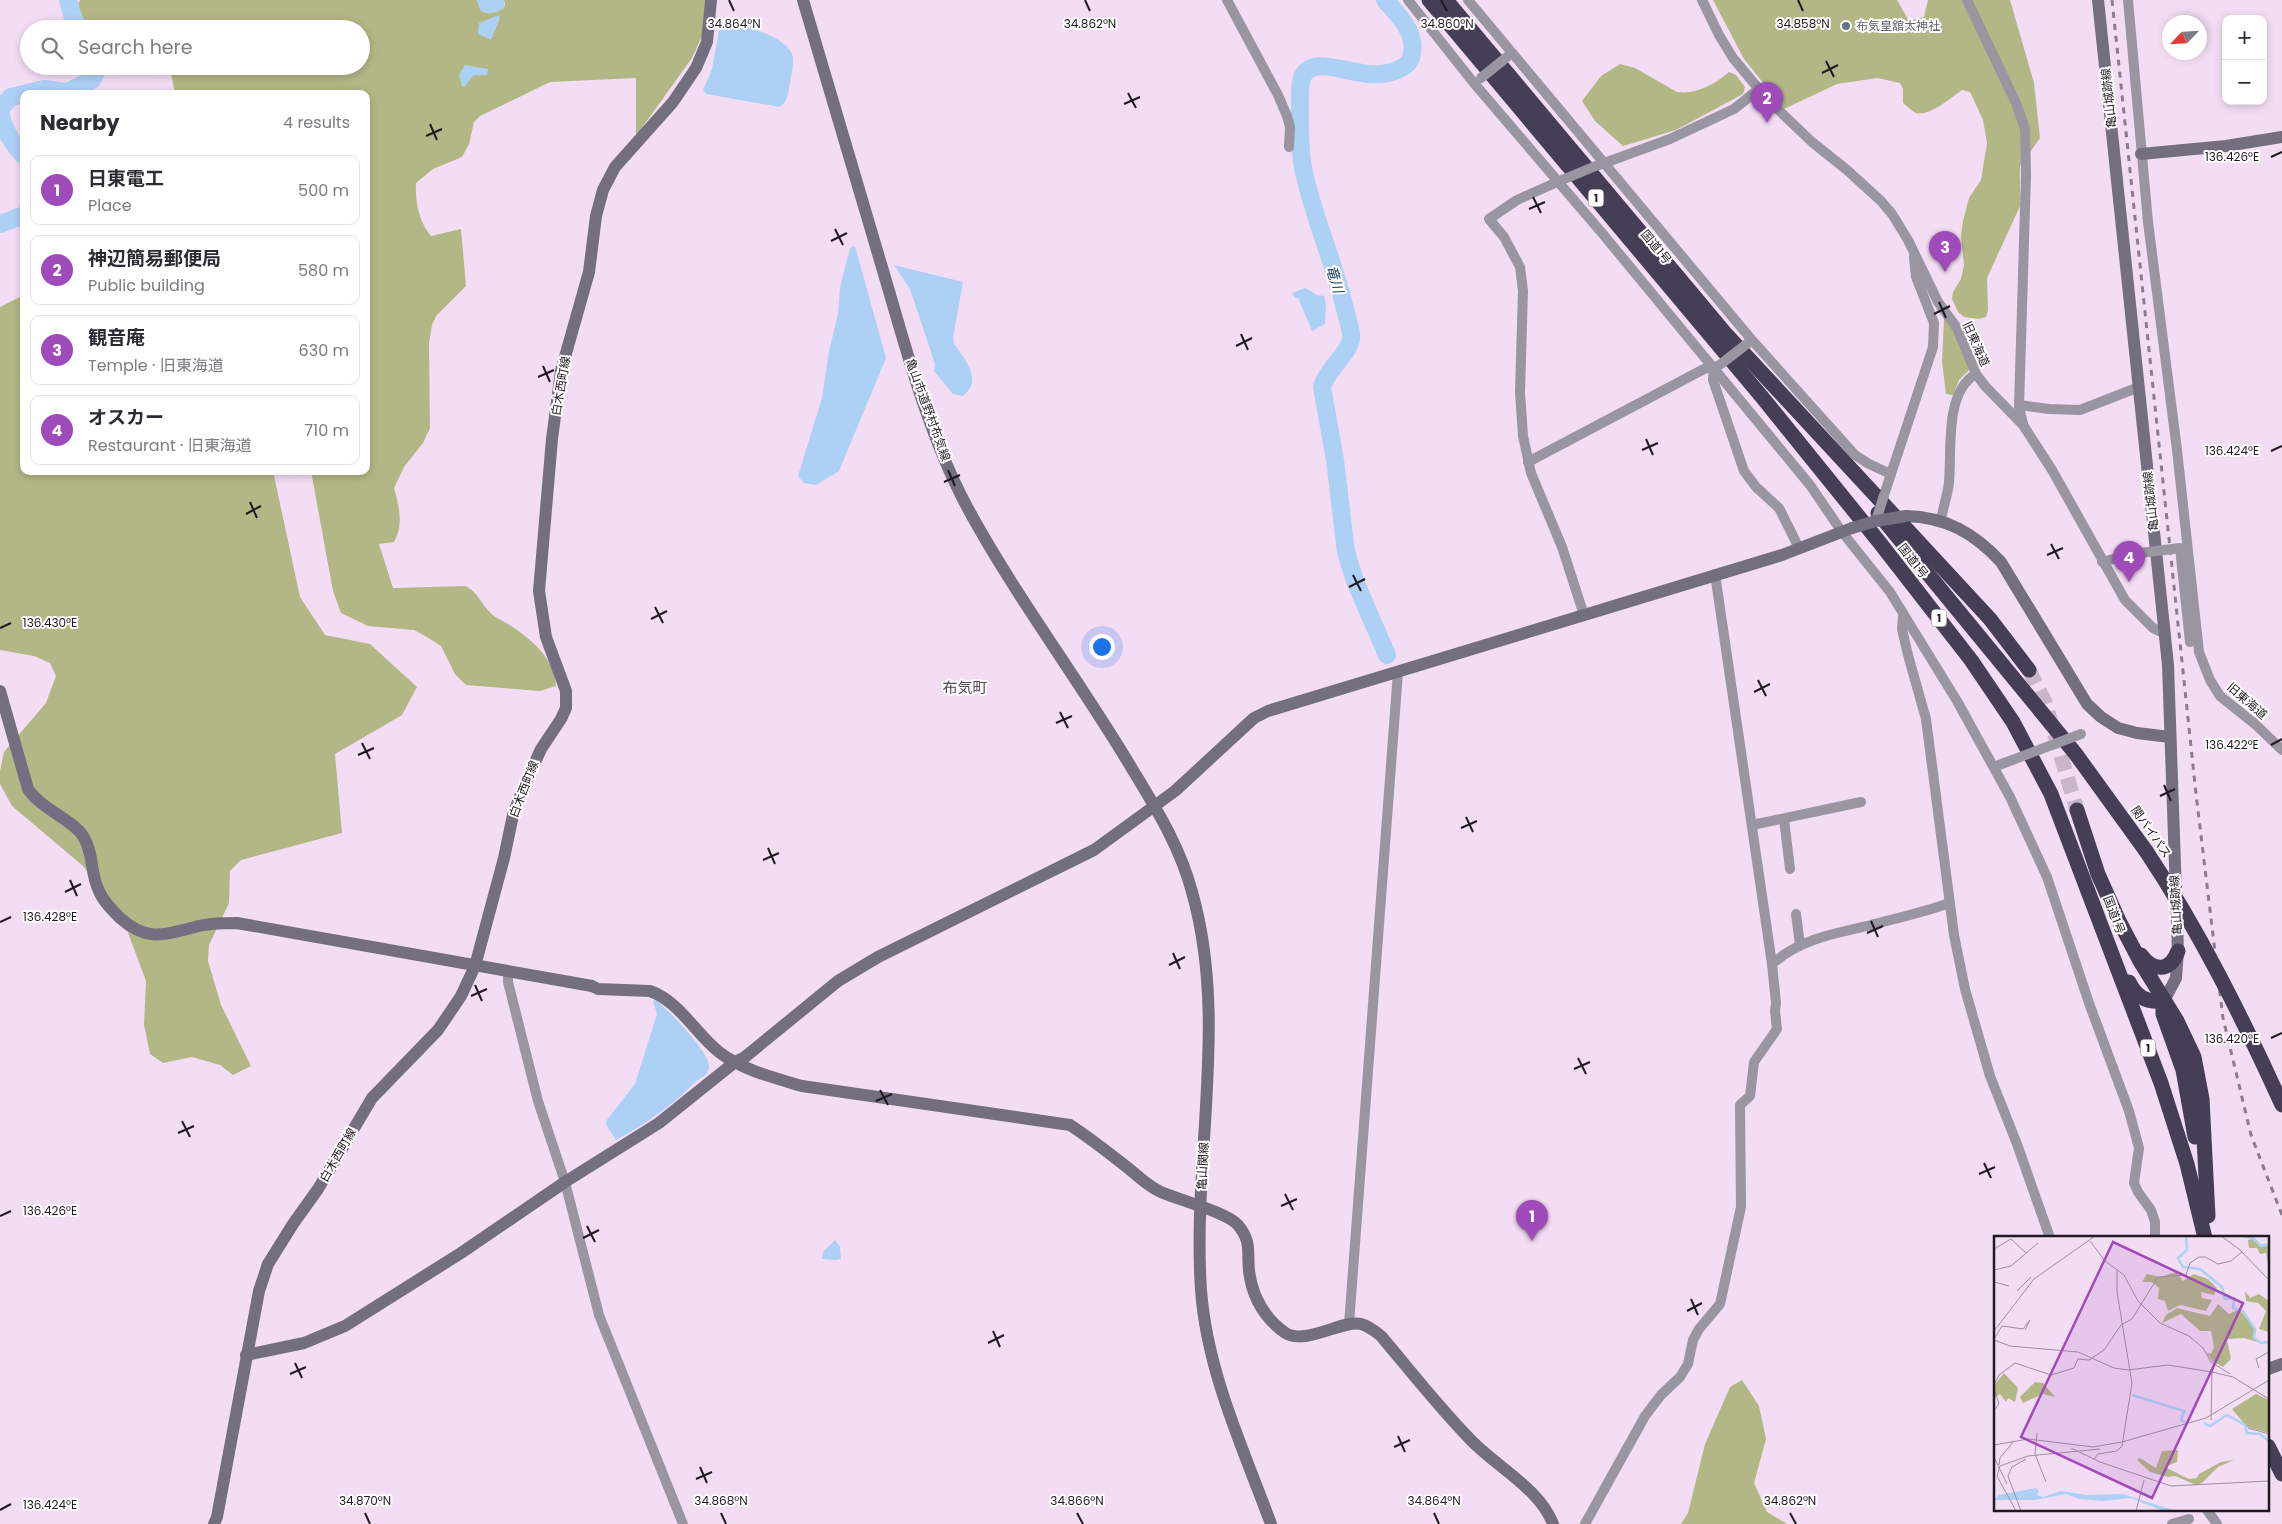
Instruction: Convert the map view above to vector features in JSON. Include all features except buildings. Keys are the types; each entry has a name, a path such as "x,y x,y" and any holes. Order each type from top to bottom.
{"highway":[{"name":"国道1号","path":"1429,0 1762,397 1926,601 2000,701 2039,769 2078,863 2172,1113 2188,1164 2206,1236"},
{"name":"国道1号","path":"1446,0 1725,333 1990,620 2029,670"},
{"name":"1","path":"1725,333 1874,508 1952,604"},
{"name":"1","path":"1762,397 1952,604"},
{"name":"関バイパス","path":"1952,604 2075,753 2146,851 2194,925 2241,1016 2282,1105"},
{"name":"国道1号","path":"2077,810 2107,895 2129,942 2188,1042 2198,1073 2202,1099 2207,1236"},
{"path":"2078,863 2135,993 2151,1001 2164,1001 2163,1014 2180,1058 2190,1105 2202,1222"},
{"path":"2107,895 2132,941 2150,965 2156,968 2168,965 2173,962 2178,951"},
{"path":"2270,1450 2282,1474"}],"street":[{"name":"白木西町線","path":"214,1524 217,1517 259,1290 268,1264 292,1224 318,1189 372,1098 438,1030 454,1010 474,966 516,807 530,770 561,719 567,701 563,681 546,637 539,591 555,409 561,371 589,272 596,216 603,190 615,167 673,102 696,68 707,42 712,0"},
{"name":"亀山市道野村布気線","path":"803,0 909,359 935,438 964,501 1001,567 1112,735 1154,806"},
{"path":"1228,0 1278,94 1287,116 1290,127 1288,147"},
{"path":"1408,0 1562,180 1717,366 1847,530 1890,592 1996,765 2047,876 2089,1003 2129,1111 2139,1148 2134,1183 2151,1210 2155,1222 2155,1236"},
{"path":"1468,0 1510,54 1750,341 1855,455 1891,474"},
{"name":"旧東海道","path":"1702,0 1719,36 1733,58 1759,89 1800,132 1881,201 1902,231 1938,302 1957,328 1976,374 1984,386 2023,425 2052,470 2125,600 2153,628 2165,634"},
{"path":"1967,0 2012,94 2025,129 2026,175 2019,405 2023,425"},
{"name":"亀山城跡線","path":"2098,0 2165,634 2178,951 2176,978 2164,1001"},
{"path":"2128,0 2148,222 2178,450 2203,666"},
{"path":"1477,80 1510,54"},
{"path":"1584,615 1562,547 1528,462 1520,409 1523,304 1521,275 1513,252 1498,227 1489,219 1517,200 1601,164 1670,139 1734,109 1759,89"},
{"path":"2141,154 2226,146 2282,136"},
{"path":"1876,521 1935,334 1934,322 1916,276 1913,254"},
{"path":"1528,462 1704,369 1717,366 1750,341"},
{"path":"1717,366 1713,380 1744,471 1756,487 1779,508 1799,548"},
{"path":"1941,520 1949,484 1950,431 1957,399 1967,379 1976,374"},
{"path":"2019,405 2049,409 2080,410 2140,387"},
{"path":"246,1355 304,1343 346,1326 461,1253 565,1182 659,1123 735,1062 745,1057 838,981 878,957 1094,850 1175,791 1239,729 1268,711 1782,555 1876,521 1906,516 1941,520 1969,534 1989,549 2001,562 2078,690 2101,717 2118,728 2127,731 2170,737"},
{"name":"旧東海道","path":"2102,562 2132,554 2180,548 2190,642 2220,696 2255,724 2282,750"},
{"path":"1584,1524 1645,1416 1661,1395 1680,1377 1688,1364 1693,1340 1699,1329 1720,1304 1741,1207 1740,1105 1750,1096 1754,1062 1777,1029 1772,964 1715,574"},
{"path":"1903,616 1902,629 1926,719 1950,903 1965,989 1990,1076 2018,1144 2049,1236"},
{"path":"1349,1324 1398,672"},
{"path":"0,691 28,789 39,801 81,833 90,850 99,892 116,913 133,928 148,934 164,935 202,925 237,923 508,973 592,986 598,989 632,990 657,994 671,1004 719,1052 735,1062 802,1086 1070,1125 1088,1136 1160,1192 1226,1217 1236,1223 1247,1239 1250,1250 1249,1272 1254,1292 1265,1313 1286,1334 1298,1336 1329,1332 1349,1324 1362,1324 1380,1336 1467,1437 1530,1492 1543,1507 1553,1524"},
{"path":"1996,765 2081,734"},
{"path":"1752,825 1861,802"},
{"name":"亀山関線","path":"1154,806 1180,856 1192,889 1203,941 1208,995 1207,1079 1201,1208 1201,1291 1212,1361 1229,1414 1271,1524"},
{"path":"1784,819 1790,869"},
{"path":"1772,964 1785,952 1825,935 1909,916 1950,903"},
{"path":"1796,914 1800,945"},
{"path":"508,973 508,982 538,1101 565,1182 599,1315 683,1524"},
{"path":"2270,1368 2282,1364"},
{"path":"2208,1512 2217,1524"},
{"path":"2172,1524 2189,1518"}],"green space":[{"path":"80,0 477,0 481,11 491,13 503,8 505,5 504,0 705,0 702,36 692,58 636,136 636,78 550,82 480,116 474,122 469,144 462,157 433,169 416,183 419,211 423,224 431,236 461,229 466,286 436,316 432,325 429,343 430,428 423,443 404,467 394,488 398,502 400,522 394,542 379,544 393,588 465,586 470,589 494,616 517,630 540,650 551,666 556,686 540,691 466,685 455,674 441,646 414,630 368,626 341,613 333,591 312,475 370,475 370,90 174,90 171,75 370,75 370,20 84,20 77,6"},
{"path":"1713,0 1897,0 1909,21 1924,17 1928,0 2010,0 2034,83 2040,138 2020,166 2020,206 1987,278 1988,310 1986,317 1979,319 1964,317 1958,312 1952,299 1953,292 1961,279 1964,265 1961,236 1963,221 1969,198 1981,180 1987,143 1983,120 1970,92 1962,90 1934,109 1916,113 1903,103 1903,89 1900,83 1877,78 1837,84 1784,109 1744,59"},
{"path":"1620,64 1635,68 1677,92 1691,92 1705,88 1729,72 1736,75 1745,87 1743,94 1676,130 1623,146 1595,121 1582,101 1601,76"},
{"path":"20,297 20,475 274,475 300,597 325,635 370,644 417,687 402,715 335,754 342,833 241,860 230,871 229,903 209,945 208,961 221,1005 251,1066 233,1075 220,1065 192,1057 163,1063 150,1054 144,1025 146,981 121,914 83,866 12,806 0,784 0,771 4,752 46,703 56,676 50,663 34,656 0,650 0,307"},
{"path":"1946,318 1959,341 1969,370 1959,380 1953,395 1946,394 1942,362 1944,319"},
{"path":"1742,1380 1759,1406 1766,1439 1754,1483 1767,1512 1787,1524 1681,1524 1688,1513 1705,1444 1730,1387"}],"water":[{"path":"477,0 504,0 504,9 489,14 481,11"},
{"path":"499,15 500,18 491,40 478,34 479,23"},
{"path":"720,25 743,26 762,32 779,41 791,52 793,63 788,93 785,102 780,107 706,94 703,90 712,69"},
{"path":"465,65 488,69 487,75 473,76 465,87 462,86 459,75"},
{"path":"855,246 886,358 839,471 816,485 804,483 798,476 822,398 829,351 838,314 840,287 850,248"},
{"path":"894,265 963,282 953,338 954,344 967,364 972,377 972,384 963,396 953,394 934,371 935,364 910,289"},
{"path":"1305,288 1317,295 1324,296 1326,304 1325,324 1312,331 1298,298 1295,298 1292,293"},
{"path":"656,1000 696,1042 708,1060 709,1069 706,1075 670,1105 616,1140 606,1121 635,1084 657,1014 653,1001"},
{"path":"835,1240 840,1247 841,1259 822,1259 823,1252"}],"waterway":[{"path":"68,0 74,20"},
{"name":"竜川","path":"1385,0 1402,19 1410,34 1413,49 1409,62 1406,66 1385,74 1361,73 1327,66 1317,66 1309,69 1303,75 1301,83 1300,143 1307,186 1336,277 1351,333 1351,339 1346,351 1328,374 1322,387 1335,460 1346,552 1355,581 1387,655"},
{"path":"71,90 92,80 94,75"},
{"path":"40,90 52,90"},
{"path":"0,109 11,97 20,95"},
{"path":"0,111 9,135 20,152"},
{"path":"0,224 20,216"}],"tunnel":[{"path":"2029,670 2045,702 2077,810"}],"railway":[{"path":"2112,0 2196,794 2223,1018 2251,1135 2282,1215"}],"place":[{"name":"布気皇舘太神社","path":"1846,26"},
{"name":"神辺簡易郵便局","path":"1767,123"},
{"name":"観音庵","path":"1945,272"},
{"name":"オスカー","path":"2129,582"},
{"name":"日東電工","path":"1532,1241"}],"district":[{"name":"布気町","path":"965,688"}]}
